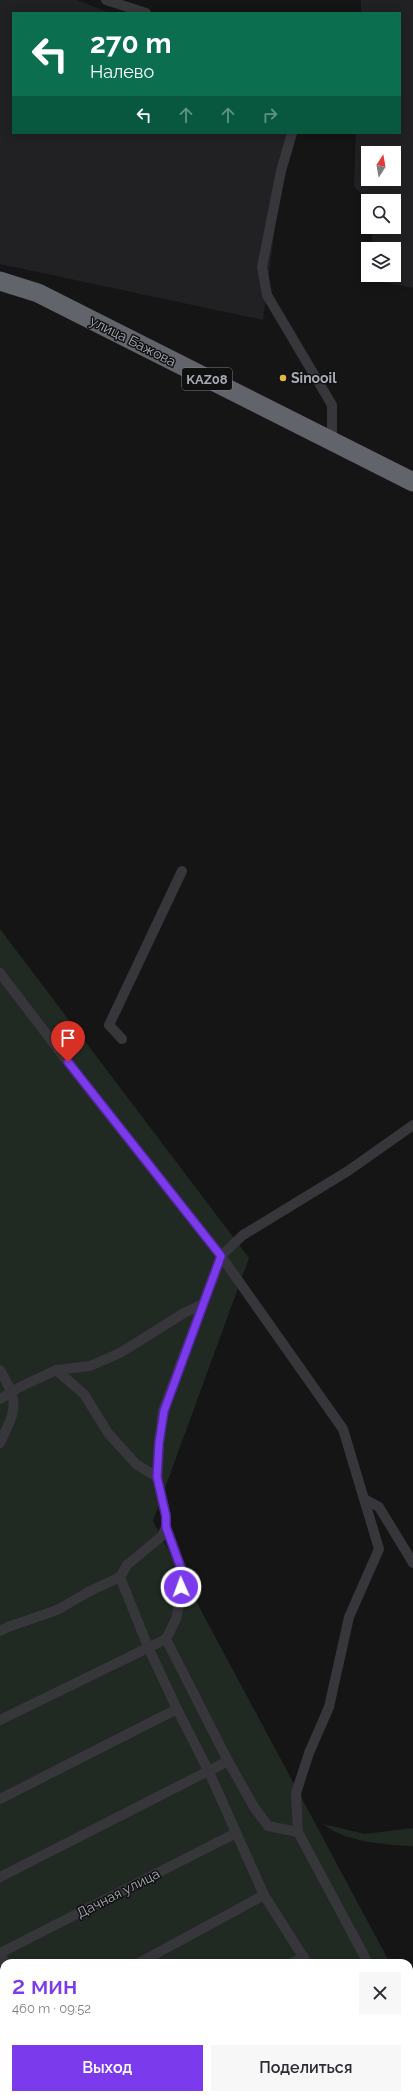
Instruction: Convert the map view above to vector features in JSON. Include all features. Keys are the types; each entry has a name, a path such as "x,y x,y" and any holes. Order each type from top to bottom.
{"highway":[{"name":"улица Бажова","path":"0,281 38,293 413,482"}],"street":[{"path":"106,0 143,12"},
{"path":"292,134 281,171 262,267 267,295 332,405 332,442"},
{"path":"122,1039 109,1025 182,871"},
{"path":"0,973 77,1074 221,1256 343,1430 379,1549 349,1617 329,1707 309,1753 296,1793 298,1832 366,1959"},
{"path":"0,1720 166,1639 176,1619 180,1602 182,1571 166,1527 166,1516 157,1477 159,1443 164,1411 221,1256 243,1235 348,1171 413,1125"},
{"path":"0,1399 20,1387 56,1370 90,1366 120,1353 184,1313 203,1304"},
{"path":"0,1370 15,1401 14,1411 0,1444"},
{"path":"56,1370 84,1394 108,1433 136,1464 157,1477"},
{"path":"364,1499 379,1507 413,1563"},
{"path":"0,1631 57,1610 90,1591 120,1578 126,1565 162,1536 166,1527"},
{"path":"120,1578 148,1647 209,1772 264,1895 304,1959"},
{"path":"166,1639 228,1761 254,1807 268,1826 298,1832"},
{"path":"0,1799 177,1709"},
{"path":"0,1877 228,1761"},
{"name":"Дачная улица","path":"0,1953 236,1833"},
{"path":"146,1959 264,1895"}],"shaded area":[{"path":"0,0 77,0 107,12 12,12 12,134 287,134 263,320 0,264"},
{"path":"361,0 413,0 413,288 384,282 401,282 401,242 372,242 372,234 401,234 401,194 362,194 354,187 356,134 401,134 401,12 361,12"},
{"path":"0,929 249,1258 153,1521 388,1959 0,1959"},
{"path":"323,1824 365,1834 413,1828 413,1846 390,1845 354,1839 332,1830"}],"place":[{"name":"Sinooil","path":"283,378"}],"route":[{"path":"68,1062 221,1256 164,1411 159,1443 157,1477 166,1516 166,1527 182,1571 181,1587"}]}
